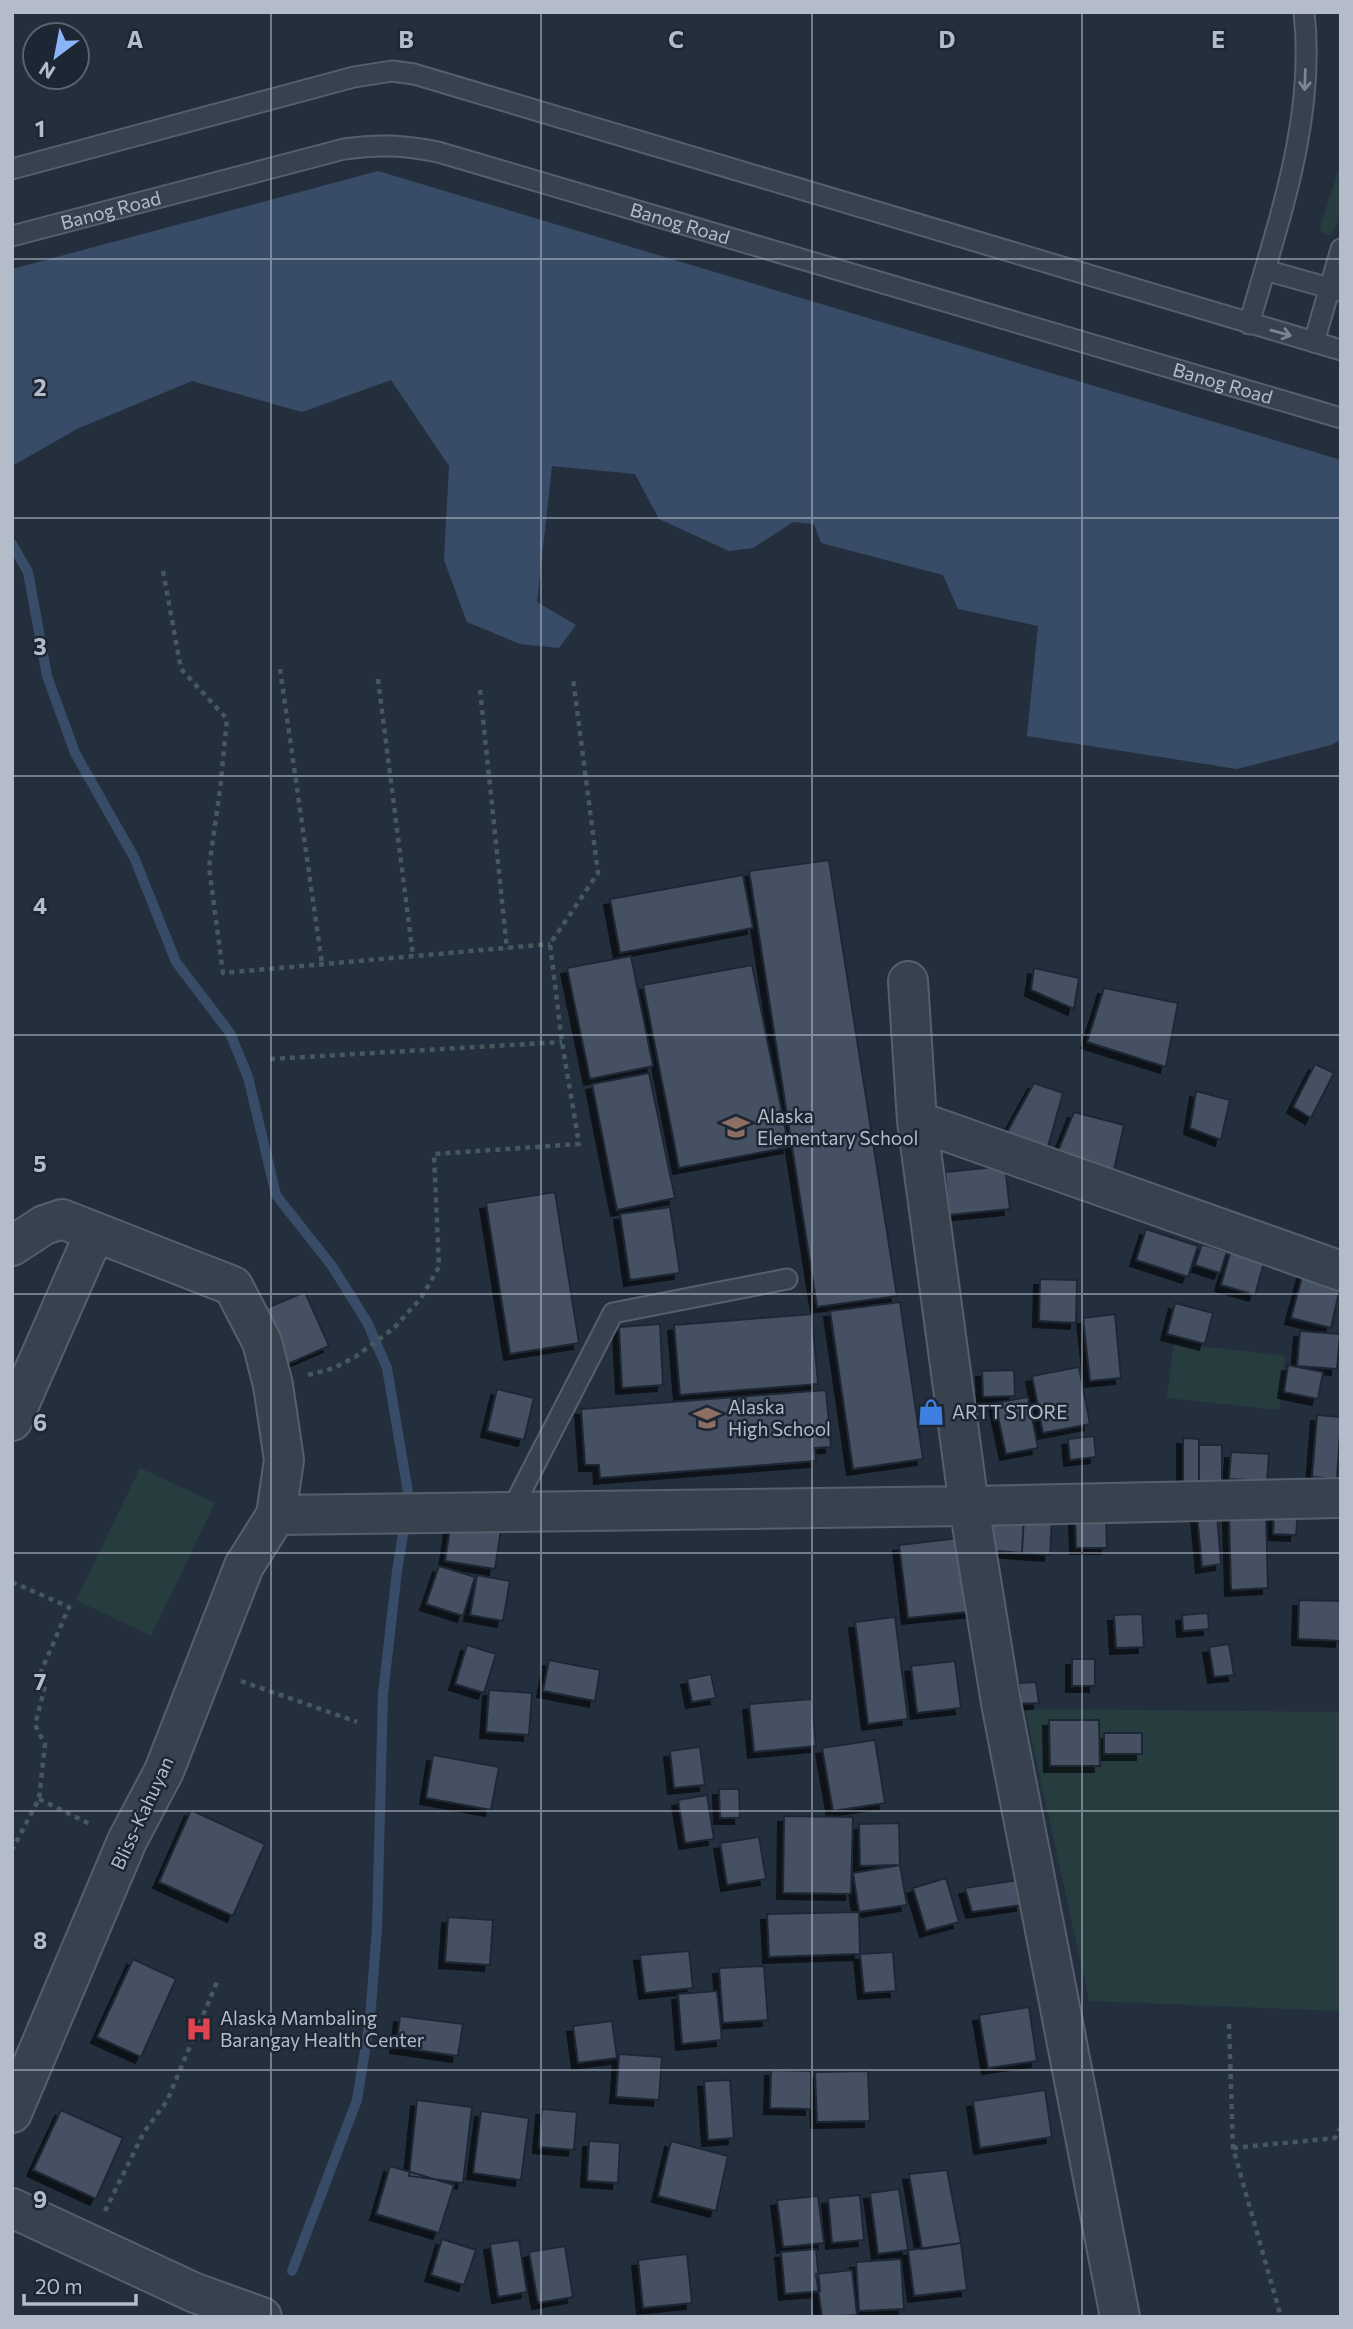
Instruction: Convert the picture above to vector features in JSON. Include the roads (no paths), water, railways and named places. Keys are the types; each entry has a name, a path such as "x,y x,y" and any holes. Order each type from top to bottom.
{"street":[{"path":"908,981 917,1121 969,1506 1001,1703 1120,2317"},
{"path":"917,1121 1341,1270"},
{"path":"12,1246 44,1225 62,1219 233,1286 262,1342 273,1385 284,1460 276,1515 1341,1498"},
{"path":"12,1421 95,1232"},
{"name":"Bliss-Kahuyan","path":"12,2113 127,1842 164,1771 244,1566 276,1515"},
{"path":"12,2208 195,2293 262,2317"}],"lane":[{"path":"1249,324 1296,159 1303,118 1306,71 1304,12"},
{"path":"12,169 354,77 392,71 414,74 1341,350"},
{"name":"Banog Road","path":"12,236 344,149 376,144 403,145 452,156 1341,418"},
{"path":"1314,342 1335,289 1341,249"},
{"path":"1265,270 1335,289"},
{"path":"510,1513 613,1313 787,1279"}],"water":[{"path":"378,171 1341,460 1341,740 1331,745 1237,769 1027,736 1038,626 958,609 943,575 821,543 814,524 793,522 753,548 729,551 659,519 635,474 552,466 537,602 576,625 559,648 520,644 467,622 444,560 449,466 391,380 302,412 192,381 79,428 12,466 12,269"}],"waterway":[{"path":"12,544 28,572 47,676 75,753 134,857 176,962 230,1033 248,1077 276,1195 332,1266 367,1322 387,1368 409,1498 397,1571 383,1694 377,1928 370,2019 357,2100 292,2271"}],"place":[{"name":"Alaska Elementary School","path":"736,1127"},
{"name":"ARTT STORE","path":"931,1412"},
{"name":"Alaska High School","path":"707,1418"},
{"name":"Alaska Mambaling Barangay Health Center","path":"199,2029"}]}
